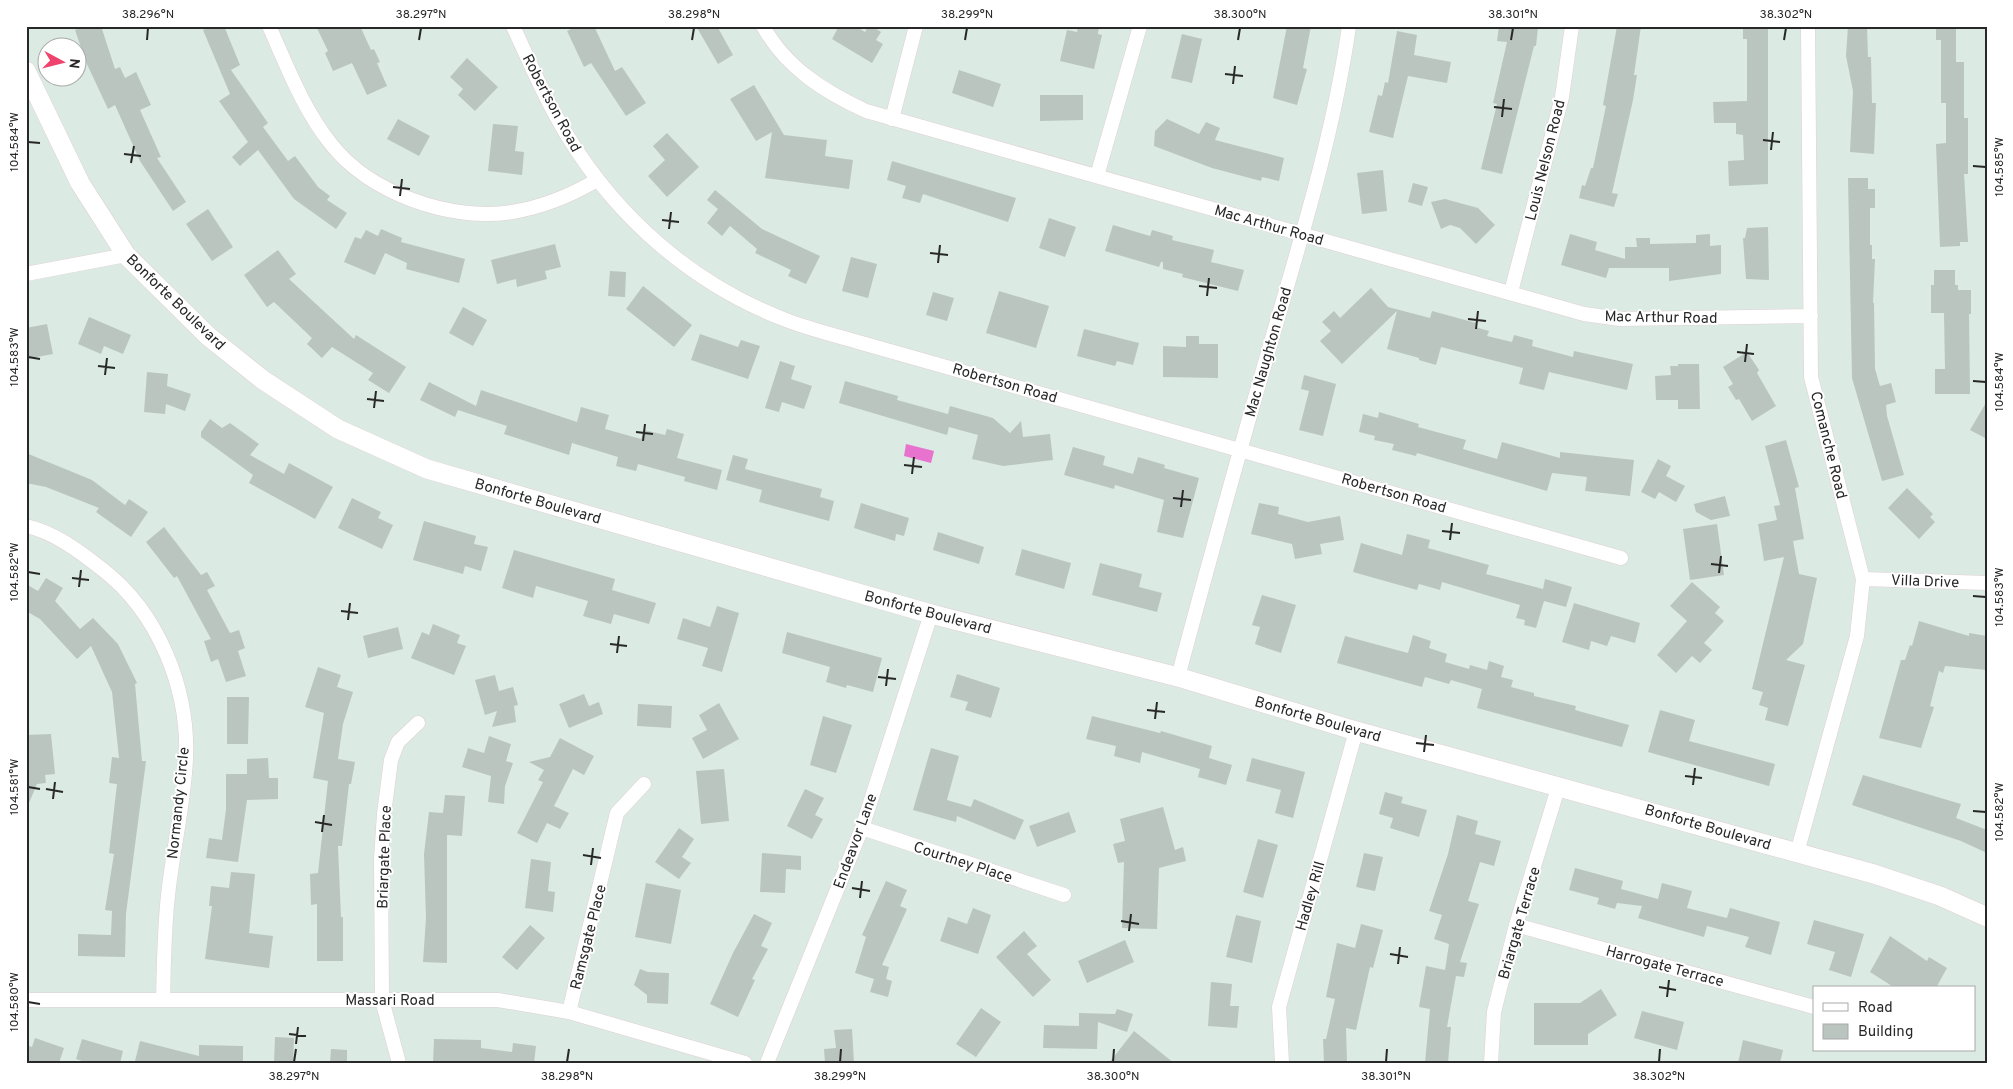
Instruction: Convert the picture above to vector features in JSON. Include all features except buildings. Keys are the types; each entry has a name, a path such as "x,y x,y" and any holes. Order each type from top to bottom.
{"main road":[{"name":"Bonforte Boulevard","path":"26,71 80,183 126,255 208,336 263,380 338,429 427,469 931,614 1178,677 1356,731 1559,785 1874,874 1923,890 1987,917"}],"street":[{"path":"269,26 310,115 332,145 353,167 390,190 428,206 463,212 511,213 547,204 597,180"},
{"name":"Robertson Road","path":"513,26 566,134 597,180 625,213 679,262 732,295 786,320 1622,558"},
{"name":"Mac Arthur Road","path":"763,26 788,60 811,81 842,100 892,119 1584,314 1620,318 1811,316"},
{"path":"892,119 916,26"},
{"path":"1097,176 1140,26"},
{"name":"Mac Naughton Road","path":"1178,677 1240,449 1302,234 1344,65 1349,26"},
{"name":"Louis Nelson Road","path":"1511,292 1562,97 1572,26"},
{"name":"Comanche Road","path":"1797,853 1857,636 1863,579 1811,377 1808,26"},
{"path":"26,274 126,255"},
{"name":"Normandy Circle","path":"26,526 59,539 113,577 152,626 169,659 179,691 184,723 186,759 165,918 163,1000"},
{"name":"Villa Drive","path":"1863,579 1987,583"},
{"name":"Endeavor Lane","path":"767,1063 862,828 931,614"},
{"name":"Briargate Place","path":"382,1000 382,859 384,814 392,760 398,742 418,723"},
{"name":"Hadley Rill","path":"1282,1063 1279,1007 1356,731"},
{"name":"Ramsgate Place","path":"570,1012 617,813 644,784"},
{"name":"Briargate Terrace","path":"1491,1063 1494,1012 1516,925 1559,785"},
{"name":"Courtney Place","path":"862,828 1064,895"},
{"name":"Harrogate Terrace","path":"1516,925 1813,1007"},
{"name":"Massari Road","path":"26,1000 498,1000 570,1012 745,1063"},
{"path":"382,1000 399,1063"}],"shaded area":[{"path":"906,444 934,451 931,463 904,456"}]}
